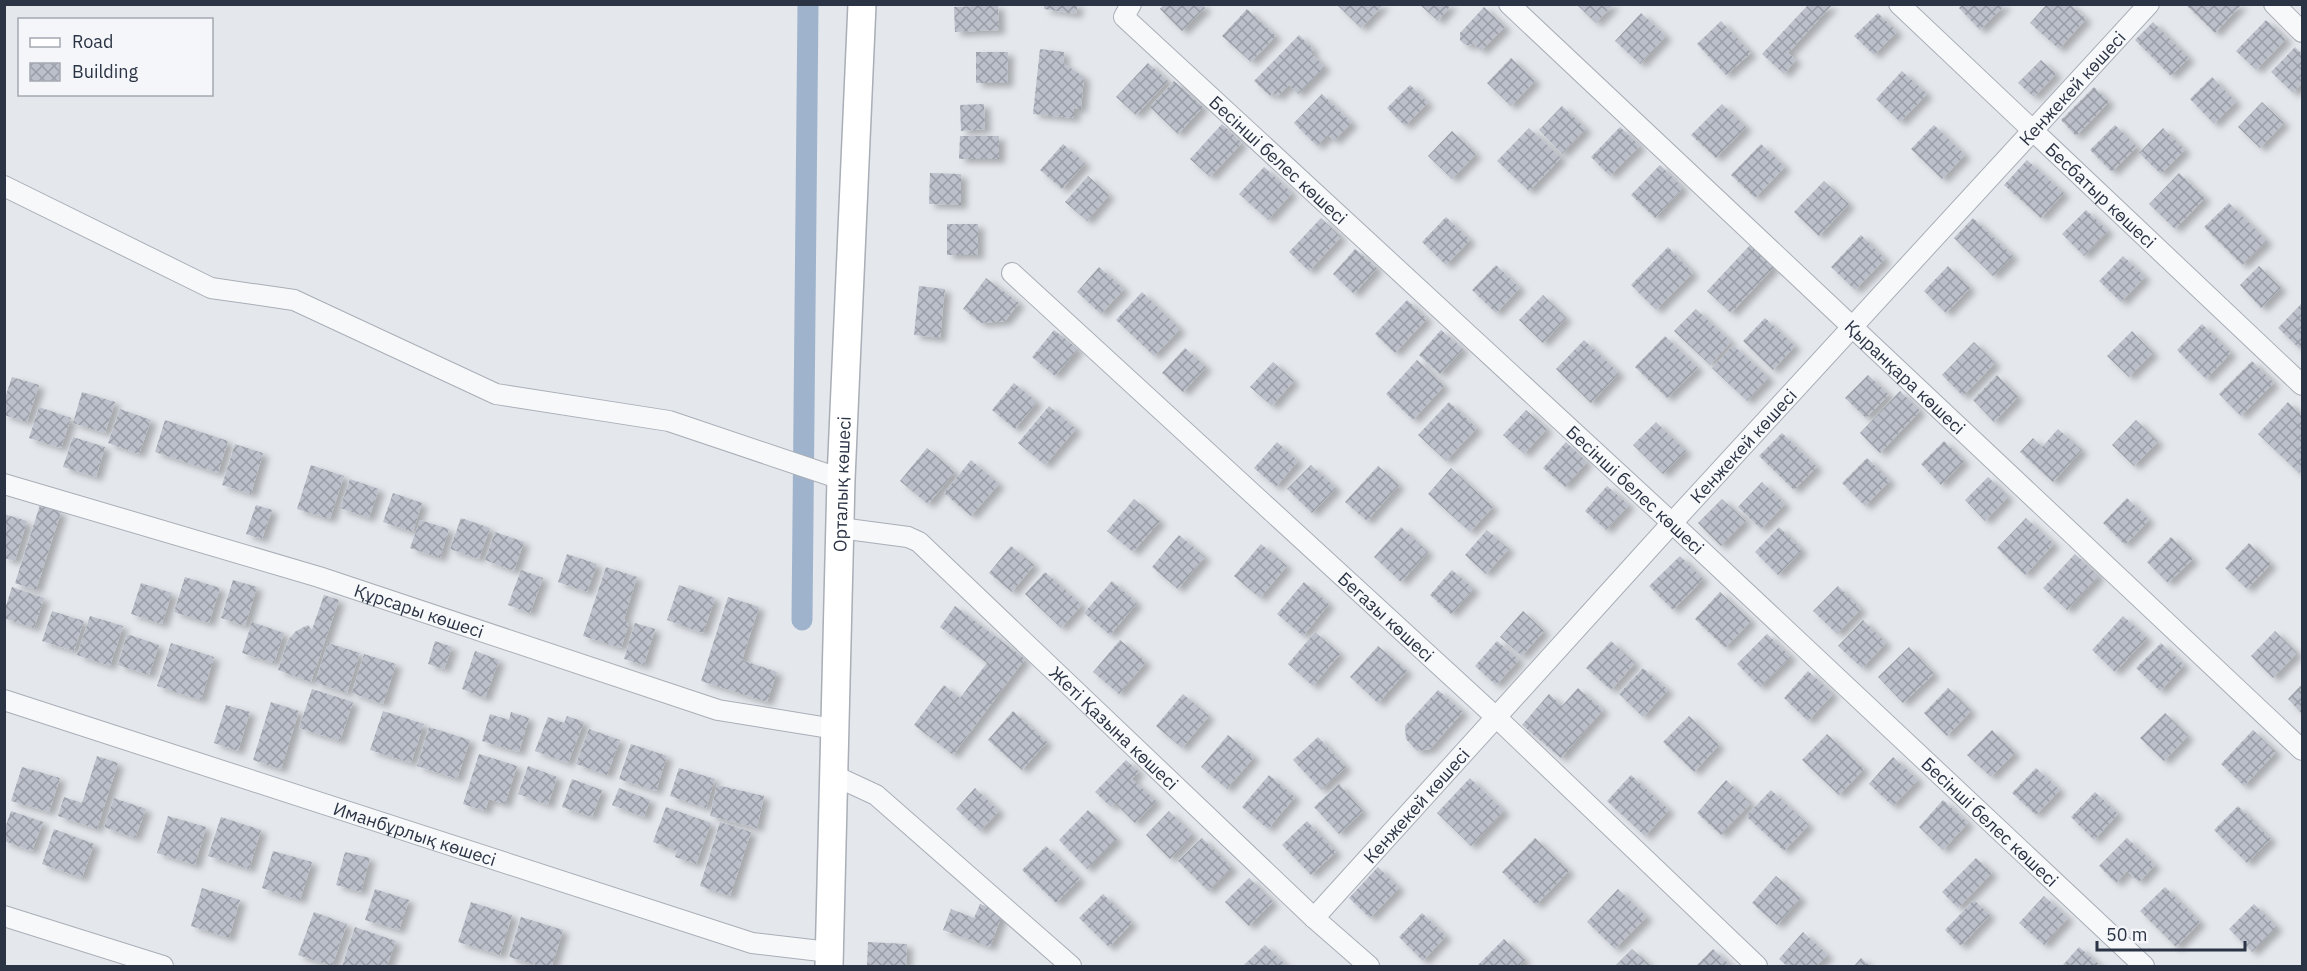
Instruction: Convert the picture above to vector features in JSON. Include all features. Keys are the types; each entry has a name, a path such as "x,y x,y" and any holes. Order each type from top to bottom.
{"main road":[{"name":"Орталық көшесі","path":"829,959 841,479 862,4"}],"street":[{"name":"Қыранқара көшесі","path":"1509,4 2302,750"},
{"name":"Бесбатыр көшесі","path":"1899,4 2302,385"},
{"name":"Кенжекей көшесі","path":"1314,918 1672,523 2149,4"},
{"path":"2274,4 2302,32"},
{"name":"Бесінші белес көшесі","path":"1127,11 2144,966"},
{"path":"4,186 211,288 294,300 496,394 669,421 841,479"},
{"name":"Бегазы көшесі","path":"1012,273 1497,718 1757,966"},
{"name":"Құрсары көшесі","path":"4,484 319,577 718,710 835,729"},
{"name":"Жеті Қазына көшесі","path":"840,528 908,537 919,542 1314,918 1369,966"},
{"name":"Иманбұрлық көшесі","path":"4,700 752,943 829,959"},
{"path":"833,775 876,795 1071,966"},
{"path":"4,916 163,966"}],"building":[{"path":"1044,4 1078,4 1076,14 1044,9"},
{"path":"1164,4 1202,4 1205,8 1182,31 1160,9"},
{"path":"1336,4 1384,4 1361,28"},
{"path":"1419,4 1452,4 1438,21"},
{"path":"1576,4 1614,4 1596,23"},
{"path":"1963,4 2006,4 1980,30 1959,8"},
{"path":"2047,4 2070,4 2086,19 2059,49 2030,23"},
{"path":"2185,4 2242,4 2215,33"},
{"path":"998,5 999,30 955,32 954,7"},
{"path":"1808,5 1832,5 1788,53 1796,60 1784,74 1762,54"},
{"path":"1484,7 1505,27 1481,51 1473,43 1470,46 1464,44 1460,40 1460,33"},
{"path":"1247,9 1276,36 1251,62 1222,36"},
{"path":"1641,13 1666,36 1640,64 1615,41"},
{"path":"1878,13 1897,32 1874,55 1854,36"},
{"path":"2266,20 2286,39 2256,70 2236,51"},
{"path":"1721,21 1751,53 1726,75 1697,44"},
{"path":"2153,22 2189,58 2171,76 2135,40"},
{"path":"1299,35 1314,50 1310,52 1325,67 1298,94 1289,85 1277,97 1273,92 1270,96 1254,81"},
{"path":"2295,47 2302,54 2302,83 2293,93 2271,72"},
{"path":"1040,49 1064,52 1063,63 1084,77 1081,109 1074,108 1074,118 1033,114"},
{"path":"976,52 1008,52 1007,83 976,83"},
{"path":"1511,58 1535,81 1511,106 1487,83"},
{"path":"2041,60 2056,74 2034,97 2018,83"},
{"path":"1148,63 1168,81 1136,115 1116,97"},
{"path":"1902,71 1927,94 1900,122 1876,99"},
{"path":"2212,77 2236,102 2214,124 2190,99"},
{"path":"1174,81 1203,107 1178,134 1150,107"},
{"path":"1410,85 1428,103 1405,126 1387,108"},
{"path":"2094,87 2109,102 2076,136 2061,120"},
{"path":"1322,94 1352,123 1334,141 1328,135 1317,146 1294,123"},
{"path":"2262,102 2284,123 2260,148 2238,127"},
{"path":"984,104 985,129 961,131 960,105"},
{"path":"1722,104 1746,127 1716,158 1691,135"},
{"path":"1562,106 1586,129 1562,154 1539,130"},
{"path":"1222,124 1242,143 1210,177 1190,159"},
{"path":"1934,125 1965,155 1942,179 1911,149"},
{"path":"2115,125 2137,147 2112,172 2090,150"},
{"path":"1620,127 1640,146 1610,176 1591,157"},
{"path":"1529,128 1561,158 1529,191 1497,161"},
{"path":"2163,128 2185,150 2161,174 2139,153"},
{"path":"1452,131 1476,154 1452,179 1428,156"},
{"path":"960,136 999,136 999,159 959,159"},
{"path":"1063,144 1085,163 1062,189 1040,170"},
{"path":"1761,144 1785,167 1755,198 1731,175"},
{"path":"2027,160 2064,193 2041,218 2004,185"},
{"path":"1660,165 1683,188 1655,218 1631,195"},
{"path":"1264,167 1292,193 1268,220 1239,194"},
{"path":"930,173 961,174 961,205 929,204"},
{"path":"2179,173 2205,198 2175,229 2149,204"},
{"path":"1088,176 1109,195 1087,221 1065,202"},
{"path":"1824,181 1849,204 1819,236 1794,212"},
{"path":"2229,203 2267,241 2242,265 2204,227"},
{"path":"2086,210 2108,231 2084,256 2062,234"},
{"path":"1446,217 1470,240 1446,265 1422,242"},
{"path":"1321,218 1341,237 1309,271 1289,252"},
{"path":"1973,218 2013,256 1993,276 1954,238"},
{"path":"947,224 978,224 978,255 947,255"},
{"path":"1861,235 1885,259 1855,290 1831,267"},
{"path":"1751,244 1774,267 1731,313 1707,291"},
{"path":"1668,247 1693,273 1656,310 1631,285"},
{"path":"1355,249 1377,268 1354,294 1333,274"},
{"path":"2123,256 2145,277 2121,302 2099,281"},
{"path":"1496,265 1520,288 1496,313 1472,290"},
{"path":"1948,266 1970,288 1946,313 1924,291"},
{"path":"2259,266 2281,288 2261,308 2240,285"},
{"path":"1099,267 1124,289 1101,314 1077,292"},
{"path":"986,278 1019,303 1005,321 981,323 963,309"},
{"path":"919,286 945,289 940,338 914,335"},
{"path":"1142,292 1180,329 1154,356 1116,320"},
{"path":"1543,295 1566,318 1543,343 1519,320"},
{"path":"1407,300 1427,319 1395,353 1375,334"},
{"path":"2302,303 2302,347 2300,349 2278,328"},
{"path":"1696,309 1731,342 1710,365 1674,331"},
{"path":"1765,318 1795,346 1773,370 1743,341"},
{"path":"2202,324 2231,353 2206,379 2177,350"},
{"path":"1054,330 1078,349 1055,376 1032,357"},
{"path":"1441,330 1463,349 1440,374 1419,355"},
{"path":"2132,331 2153,353 2129,377 2107,356"},
{"path":"1665,336 1698,368 1667,398 1635,367"},
{"path":"1584,340 1619,373 1591,403 1556,369"},
{"path":"1974,342 1995,363 1963,396 1942,375"},
{"path":"1733,345 1769,378 1747,401 1712,368"},
{"path":"1185,348 1206,367 1183,392 1162,373"},
{"path":"1417,360 1444,386 1413,420 1386,394"},
{"path":"2252,361 2274,383 2241,416 2219,394"},
{"path":"1273,362 1294,381 1272,406 1250,387"},
{"path":"1868,375 1889,395 1866,418 1845,398"},
{"path":"1997,375 2018,397 1994,422 1973,400"},
{"path":"12,377 39,385 27,422 4,415 4,401"},
{"path":"1014,383 1037,402 1015,429 992,410"},
{"path":"1900,391 1920,411 1880,453 1860,433"},
{"path":"82,392 115,402 105,433 73,423"},
{"path":"1449,402 1477,428 1446,461 1418,435"},
{"path":"2288,402 2302,416 2302,469 2299,473 2258,434"},
{"path":"1049,406 1076,429 1045,465 1018,443"},
{"path":"39,407 71,418 61,448 29,438"},
{"path":"120,409 151,420 139,454 108,443"},
{"path":"1526,410 1547,429 1524,454 1503,435"},
{"path":"165,420 228,441 218,473 155,452"},
{"path":"2136,420 2158,442 2134,466 2112,445"},
{"path":"1656,422 1686,451 1663,474 1633,445"},
{"path":"2058,429 2082,450 2053,482 2020,452 2033,438 2042,447"},
{"path":"1782,433 1817,467 1794,490 1759,456"},
{"path":"73,437 105,447 96,477 63,467"},
{"path":"1944,441 1964,461 1941,485 1921,464"},
{"path":"1277,442 1298,461 1276,487 1254,468"},
{"path":"1566,442 1587,462 1565,487 1543,468"},
{"path":"235,444 263,453 251,494 222,485"},
{"path":"927,448 955,472 928,504 900,481"},
{"path":"1867,458 1890,481 1865,506 1842,483"},
{"path":"971,460 999,484 971,516 944,493"},
{"path":"311,465 344,476 330,519 297,509"},
{"path":"1311,465 1336,488 1312,513 1287,489"},
{"path":"1378,466 1399,485 1367,521 1345,502"},
{"path":"1451,468 1493,507 1470,532 1428,494"},
{"path":"1988,477 2008,497 1985,521 1965,500"},
{"path":"350,479 379,489 369,518 340,508"},
{"path":"1762,482 1785,504 1761,529 1738,507"},
{"path":"1607,486 1629,505 1606,530 1585,511"},
{"path":"393,493 422,503 413,532 383,522"},
{"path":"2127,498 2149,520 2125,545 2103,523"},
{"path":"1134,499 1160,521 1133,552 1107,531"},
{"path":"1722,499 1746,521 1721,546 1698,523"},
{"path":"40,505 61,512 36,590 15,583"},
{"path":"256,505 272,510 262,539 246,534"},
{"path":"4,514 27,521 15,561 4,558"},
{"path":"461,518 490,528 479,559 450,549"},
{"path":"2026,518 2054,544 2025,575 1997,548"},
{"path":"420,520 449,529 440,558 410,548"},
{"path":"1401,527 1428,552 1401,582 1374,557"},
{"path":"1779,527 1802,550 1778,575 1755,552"},
{"path":"1487,530 1509,549 1486,574 1465,555"},
{"path":"495,532 524,542 514,571 485,560"},
{"path":"1179,535 1205,557 1178,589 1152,567"},
{"path":"2171,537 2193,559 2168,583 2147,562"},
{"path":"2249,543 2271,564 2247,589 2225,568"},
{"path":"1261,544 1287,566 1260,598 1234,576"},
{"path":"1011,546 1034,565 1012,592 989,573"},
{"path":"567,554 597,564 587,592 558,582"},
{"path":"2075,554 2099,576 2067,610 2043,588"},
{"path":"1680,556 1703,579 1673,610 1649,586"},
{"path":"606,567 637,577 624,619 629,624 621,648 583,636"},
{"path":"521,570 543,578 530,613 508,605"},
{"path":"1452,570 1474,589 1451,614 1430,595"},
{"path":"1045,572 1082,605 1061,628 1025,594"},
{"path":"185,577 220,588 209,623 174,612"},
{"path":"233,580 257,587 245,626 221,618"},
{"path":"1112,581 1137,603 1110,635 1084,613"},
{"path":"1304,582 1329,604 1303,636 1277,614"},
{"path":"141,583 172,593 162,624 131,614"},
{"path":"679,585 715,598 703,633 667,620"},
{"path":"1838,586 1861,609 1837,634 1813,611"},
{"path":"12,587 44,598 34,628 4,618"},
{"path":"1720,592 1751,621 1725,648 1695,619"},
{"path":"324,595 339,600 311,682 278,670 288,640 296,631 308,625 312,630"},
{"path":"728,597 759,607 742,660 777,672 767,702 701,681"},
{"path":"955,606 1025,659 953,755 914,725 944,685 960,698 987,663 940,627"},
{"path":"52,611 84,621 74,651 42,641"},
{"path":"1523,611 1544,631 1522,656 1500,637"},
{"path":"90,616 123,626 110,666 77,655"},
{"path":"2123,616 2147,638 2115,672 2092,650"},
{"path":"1863,620 1886,643 1862,668 1838,646"},
{"path":"252,622 284,633 274,663 242,653"},
{"path":"635,623 655,629 644,665 624,659"},
{"path":"2275,631 2297,653 2273,678 2251,656"},
{"path":"1315,632 1340,654 1313,686 1288,664"},
{"path":"127,634 159,645 149,675 118,665"},
{"path":"1767,634 1791,657 1760,687 1737,664"},
{"path":"1120,640 1146,662 1119,694 1093,672"},
{"path":"435,641 452,647 444,669 428,664"},
{"path":"1497,641 1519,660 1496,685 1475,666"},
{"path":"1611,641 1635,663 1611,690 1586,668"},
{"path":"171,643 214,657 201,700 157,686"},
{"path":"328,643 360,653 347,693 315,682"},
{"path":"2161,643 2184,665 2160,691 2136,668"},
{"path":"1378,646 1407,671 1378,703 1350,677"},
{"path":"1909,647 1934,674 1903,703 1878,677"},
{"path":"475,651 499,660 485,698 462,689"},
{"path":"364,654 396,664 383,704 352,693"},
{"path":"1643,668 1668,690 1643,717 1619,694"},
{"path":"1808,671 1833,694 1808,721 1784,698"},
{"path":"2302,684 2302,714 2288,699"},
{"path":"1578,688 1603,710 1561,758 1522,725 1549,694 1562,706"},
{"path":"1948,688 1971,711 1947,736 1924,713"},
{"path":"312,689 353,702 340,741 299,728"},
{"path":"1438,690 1463,712 1430,749 1417,751 1406,739 1405,726"},
{"path":"1183,694 1209,716 1182,748 1156,726"},
{"path":"271,702 299,711 281,769 253,760"},
{"path":"226,705 250,712 238,751 214,743"},
{"path":"383,711 424,724 411,763 370,750"},
{"path":"1013,711 1047,742 1022,770 988,740"},
{"path":"511,712 529,718 519,752 482,741 490,714 509,720"},
{"path":"2165,713 2188,736 2164,761 2140,738"},
{"path":"567,716 584,722 568,763 535,751 548,717 564,723"},
{"path":"1689,716 1719,745 1694,772 1663,742"},
{"path":"429,727 470,740 457,779 417,766"},
{"path":"589,729 620,740 607,775 576,764"},
{"path":"1992,730 2015,753 1991,777 1967,755"},
{"path":"2253,730 2276,752 2244,786 2221,764"},
{"path":"1827,734 1864,769 1839,795 1802,760"},
{"path":"1228,735 1254,757 1227,789 1201,767"},
{"path":"1318,737 1346,767 1321,790 1293,760"},
{"path":"631,744 667,756 656,791 619,779"},
{"path":"479,754 517,766 505,804 489,799 485,811 463,804"},
{"path":"97,756 118,763 97,829 58,816 64,797 82,803"},
{"path":"1893,757 1918,780 1893,806 1869,784"},
{"path":"1126,760 1139,772 1132,779 1156,801 1135,823 1115,803 1111,807 1095,792"},
{"path":"528,766 557,777 548,805 518,794"},
{"path":"22,767 60,778 49,812 11,801"},
{"path":"679,768 715,779 706,808 670,796"},
{"path":"2036,768 2060,790 2036,815 2012,793"},
{"path":"1269,775 1295,797 1268,829 1242,807"},
{"path":"1631,775 1669,810 1645,836 1607,801"},
{"path":"1470,778 1504,811 1471,846 1437,813"},
{"path":"572,779 602,790 592,817 562,807"},
{"path":"1726,780 1751,803 1721,835 1697,813"},
{"path":"1339,784 1363,811 1339,834 1314,807"},
{"path":"717,785 764,796 757,828 710,816"},
{"path":"619,788 650,800 644,817 612,805"},
{"path":"975,788 999,811 980,831 956,809"},
{"path":"1771,790 1809,825 1784,851 1746,816"},
{"path":"2095,792 2118,814 2094,840 2071,817"},
{"path":"114,798 146,809 135,838 104,827"},
{"path":"1943,800 1968,823 1943,850 1919,827"},
{"path":"2238,806 2271,839 2247,863 2214,830"},
{"path":"666,807 711,823 696,864 675,857 677,851 653,842"},
{"path":"1088,810 1117,839 1087,869 1059,840"},
{"path":"11,811 43,822 32,851 4,841 4,831"},
{"path":"1169,811 1193,835 1170,859 1146,835"},
{"path":"168,816 206,827 195,865 157,853"},
{"path":"221,817 261,830 249,869 208,856"},
{"path":"1307,821 1336,852 1311,875 1282,845"},
{"path":"720,822 751,832 730,896 700,886"},
{"path":"54,829 94,844 82,878 42,864"},
{"path":"1202,838 1232,868 1208,891 1178,861"},
{"path":"1535,838 1569,871 1536,905 1502,872"},
{"path":"2127,838 2155,865 2139,882 2127,871 2116,883 2099,866"},
{"path":"1046,846 1080,879 1056,903 1022,870"},
{"path":"273,851 312,862 300,900 262,888"},
{"path":"345,852 370,858 361,892 336,885"},
{"path":"1976,858 1992,873 1958,908 1942,892"},
{"path":"1378,867 1399,888 1370,918 1349,898"},
{"path":"1776,876 1801,898 1777,925 1752,903"},
{"path":"1249,878 1273,902 1249,926 1225,902"},
{"path":"2165,887 2200,922 2176,947 2140,911"},
{"path":"202,888 240,900 229,938 191,926"},
{"path":"375,889 409,900 399,930 365,920"},
{"path":"1618,889 1647,917 1615,949 1587,922"},
{"path":"1103,894 1132,923 1109,947 1079,918"},
{"path":"2044,896 2068,918 2044,945 2019,923"},
{"path":"1974,900 1990,915 1961,946 1945,930"},
{"path":"471,902 512,915 500,955 458,942"},
{"path":"980,904 1003,912 990,947 943,930 951,909 974,918"},
{"path":"2254,904 2277,927 2252,952 2229,929"},
{"path":"314,912 347,924 332,966 298,955"},
{"path":"1422,913 1446,936 1423,961 1399,937"},
{"path":"521,917 563,930 552,966 540,966 509,957"},
{"path":"355,927 396,941 387,966 342,966"},
{"path":"1803,932 1828,955 1817,966 1787,966 1779,959"},
{"path":"1504,939 1525,960 1519,966 1477,966"},
{"path":"868,942 907,944 906,966 867,966"},
{"path":"1265,945 1287,966 1243,966"},
{"path":"2079,947 2101,966 2062,966"},
{"path":"1632,949 1651,966 1615,966"},
{"path":"1713,949 1731,966 1696,966"},
{"path":"1861,958 1870,966 1854,966"}],"waterway":[{"path":"802,620 808,4"}]}
